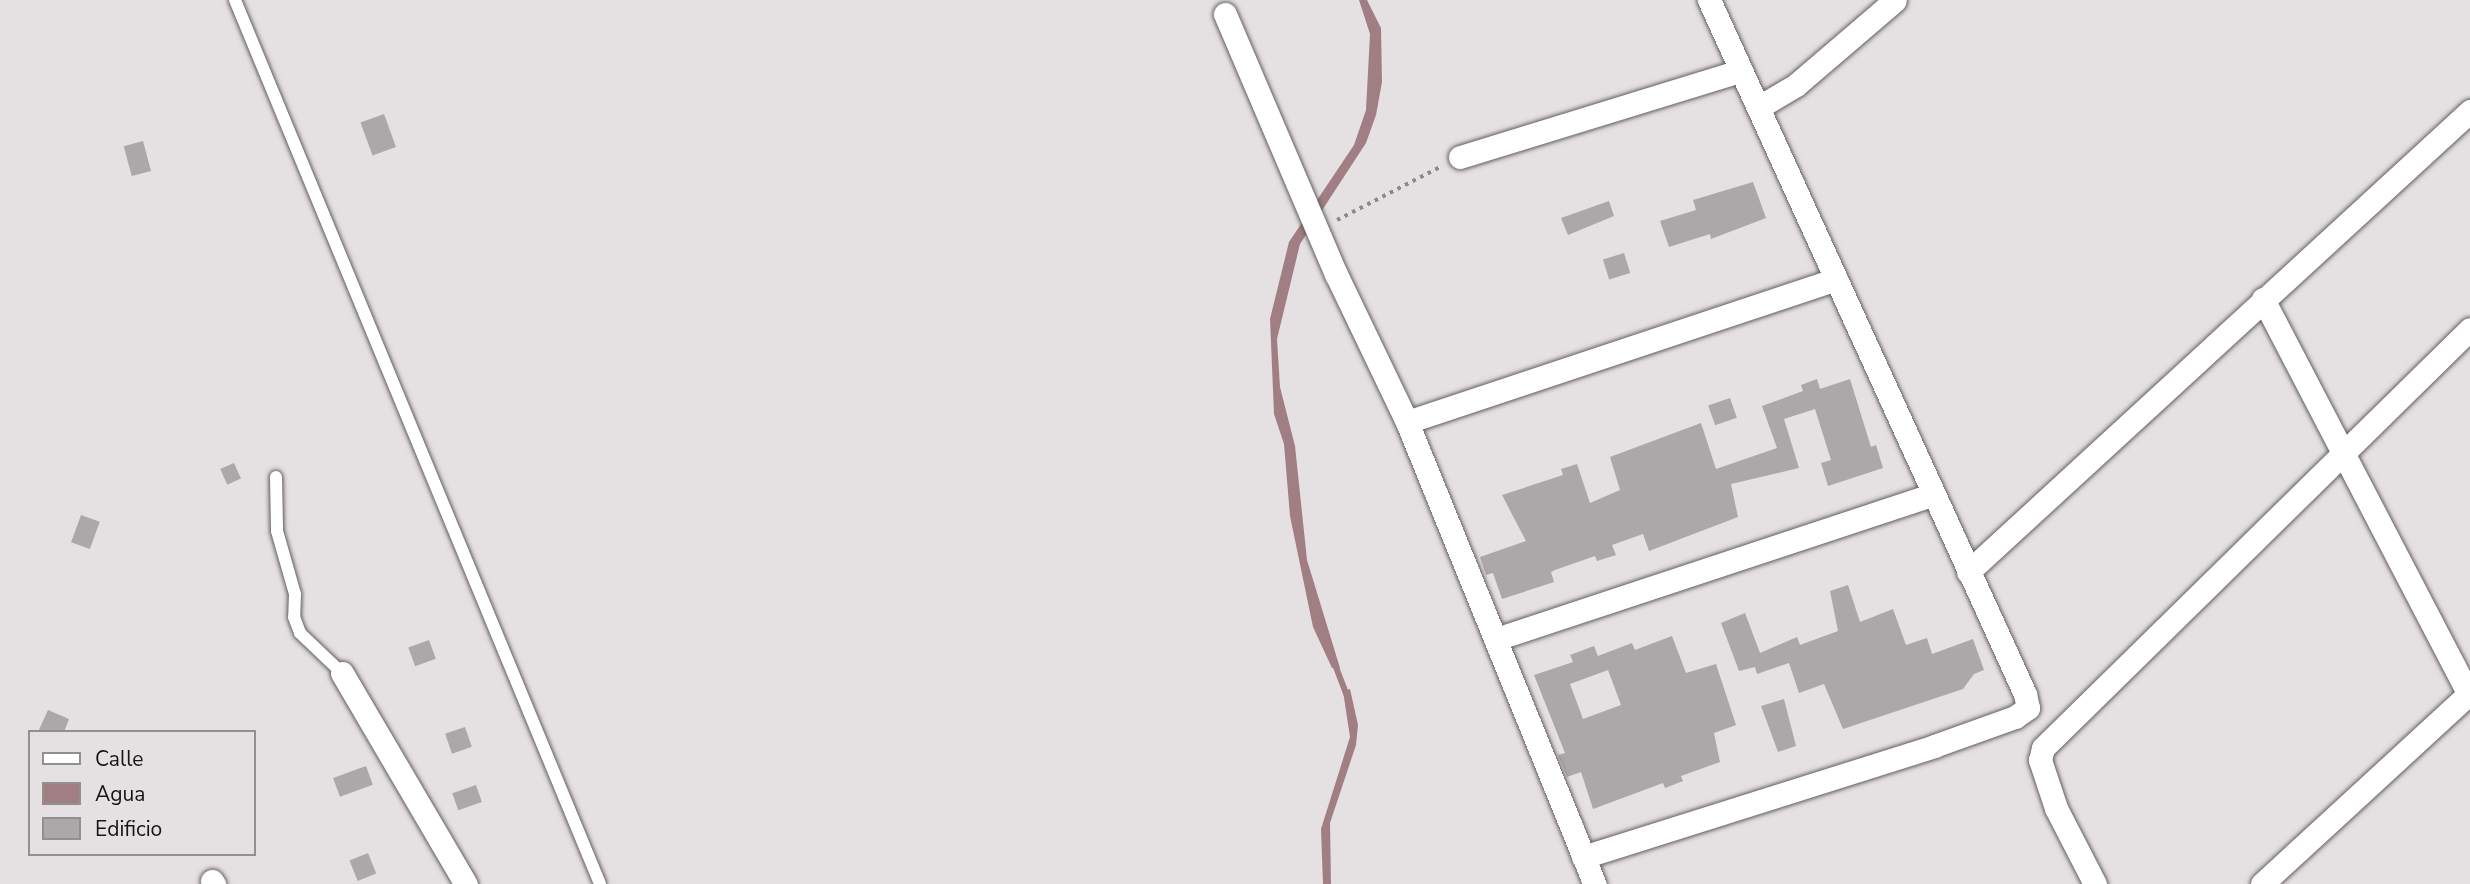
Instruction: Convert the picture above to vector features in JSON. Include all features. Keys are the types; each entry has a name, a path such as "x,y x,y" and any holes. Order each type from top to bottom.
{"street":[{"path":"1583,857 1934,746 2023,713 2028,708 2025,694 1932,495 1709,0"},
{"path":"1759,107 1796,85 1895,0"},
{"path":"1226,14 1319,229 1407,422 1595,884"},
{"path":"1460,157 1741,71"},
{"path":"1968,572 2470,111"},
{"path":"1407,422 1836,279"},
{"path":"2262,884 2470,695 2344,448 2263,299"},
{"path":"2095,884 2056,808 2040,760 2043,748 2344,448 2470,329"},
{"path":"1496,639 1932,495"},
{"path":"342,673 466,884"}],"lane":[{"path":"235,0 600,884"},
{"path":"276,477 277,531 295,594 294,617 300,633 342,673"}],"path":[{"path":"1319,229 1460,157"}],"water":[{"path":"1359,0 1367,0 1381,28 1382,82 1376,115 1366,143 1300,244 1277,339 1280,387 1295,446 1307,560 1340,668 1332,668 1313,627 1290,516 1284,444 1274,414 1270,319 1289,242 1354,145 1366,110 1370,34"},
{"path":"1350,689 1358,725 1356,745 1330,823 1331,884 1323,884 1321,829 1350,737 1343,691"}],"building":[{"path":"384,114 396,147 372,155 361,123"},
{"path":"143,141 151,171 132,176 124,146"},
{"path":"1753,182 1766,218 1711,239 1710,234 1669,247 1660,221 1696,210 1693,200"},
{"path":"1609,201 1614,216 1568,235 1561,218"},
{"path":"1624,253 1630,273 1609,280 1603,259"},
{"path":"1817,379 1820,389 1850,379 1871,447 1876,445 1883,468 1828,486 1821,463 1831,460 1815,409 1784,419 1799,468 1731,484 1738,517 1649,551 1643,534 1612,545 1616,555 1597,561 1595,556 1555,570 1551,572 1554,582 1502,599 1493,573 1486,575 1480,557 1526,541 1502,495 1563,475 1561,469 1577,464 1590,503 1620,490 1610,457 1701,423 1716,469 1777,448 1762,406 1803,391 1801,385"},
{"path":"1730,398 1737,418 1715,425 1708,405"},
{"path":"234,463 241,479 227,485 220,469"},
{"path":"81,515 100,522 90,549 71,542"},
{"path":"1848,585 1860,622 1893,609 1906,645 1927,638 1932,654 1973,639 1984,670 1974,674 1963,689 1843,729 1824,684 1799,693 1789,663 1757,674 1755,667 1739,671 1721,623 1745,613 1760,653 1797,637 1800,645 1838,631 1830,591"},
{"path":"1672,636 1686,673 1716,664 1736,725 1714,733 1720,762 1681,776 1683,781 1665,788 1663,783 1593,809 1581,772 1567,777 1558,755 1565,753 1534,675 1573,662 1570,655 1594,646 1598,656 1632,643 1635,650","holes":["1608,670 1621,705 1583,719 1570,684"]},
{"path":"429,640 436,659 415,666 408,648"},
{"path":"1784,699 1796,746 1778,752 1761,706"},
{"path":"48,710 69,719 65,730 39,730"},
{"path":"465,727 472,747 452,754 445,734"},
{"path":"366,766 373,785 340,797 333,778"},
{"path":"476,785 482,802 458,810 452,793"},
{"path":"368,853 376,873 358,881 349,860"}],"waterway":[{"path":"1334,662 1348,698"}]}
